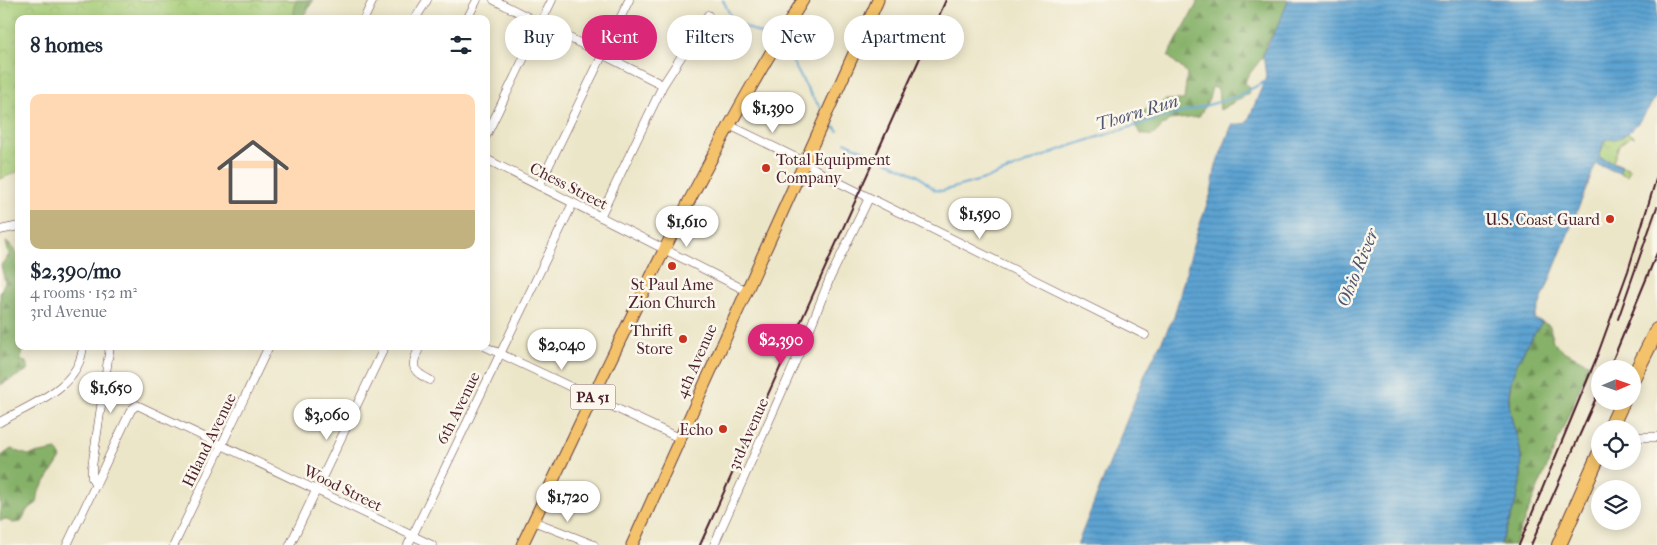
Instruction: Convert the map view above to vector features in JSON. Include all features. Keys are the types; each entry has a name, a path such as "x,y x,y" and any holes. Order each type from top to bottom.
{"highway":[{"path":"1641,362 1657,330"},
{"path":"1559,545 1592,470"}],"main road":[{"name":"PA 51","path":"522,545 664,249 803,0"},
{"name":"4th Avenue","path":"632,545 878,0"}],"street":[{"path":"366,15 373,0"},
{"path":"418,15 427,0"},
{"path":"469,15 476,0"},
{"path":"494,0 524,15"},
{"path":"544,15 552,0"},
{"path":"622,15 629,0"},
{"path":"490,128 522,60"},
{"path":"539,186 601,60"},
{"path":"613,60 663,85"},
{"path":"600,217 663,85 679,60"},
{"path":"731,126 804,162 824,175 869,198 1145,335"},
{"name":"Chess Street","path":"490,161 746,290"},
{"name":"3rd Avenue","path":"714,545 830,278 869,198"},
{"name":"6th Avenue","path":"408,545 572,203"},
{"path":"0,230 15,227"},
{"path":"490,349 679,438"},
{"path":"0,422 65,383 77,369 83,350"},
{"path":"67,545 96,484 92,478 92,467 109,350"},
{"name":"Hiland Avenue","path":"174,545 267,350"},
{"path":"290,545 383,350"},
{"path":"418,350 414,360 414,368 418,374 430,380"},
{"name":"Wood Street","path":"96,484 135,405 432,545"},
{"path":"1641,437 1657,438"},
{"path":"533,521 594,545"}],"green space":[{"path":"0,0 296,0 294,15 15,15 15,173 0,179"},
{"path":"222,0 313,0 304,15 238,15"},
{"path":"1199,0 1288,0 1279,24 1265,46 1262,58 1247,77 1245,83 1250,87 1248,94 1220,110 1218,89 1212,87 1209,99 1199,117 1169,120 1152,136 1140,134 1133,119 1137,115 1157,106 1165,100 1184,100 1187,73 1168,56"},
{"path":"1657,95 1627,133 1635,137 1631,136 1619,145 1613,162 1630,169 1627,176 1610,169 1599,157 1610,128"},
{"path":"6,242 15,251 15,350 22,350 21,361 26,362 28,370 0,385 0,293 5,282 1,265 9,255"},
{"path":"1542,322 1550,326 1553,342 1565,352 1590,364 1514,545 1500,545 1516,502 1521,479 1521,457 1509,403 1512,378 1516,366"},
{"path":"11,449 28,455 57,450 61,458 39,491 37,503 27,510 21,522 13,523 5,519 0,521 0,457"}],"water":[{"name":"Ohio River","path":"1288,0 1657,0 1657,95 1642,118 1629,132 1622,137 1605,139 1599,157 1622,166 1619,173 1596,164 1534,319 1542,322 1521,355 1512,378 1509,390 1509,403 1521,457 1521,479 1516,502 1500,545 1077,545 1146,372 1174,317 1196,235 1211,193 1216,165 1232,125 1247,123 1266,77 1263,53 1279,24"}],"waterway":[{"name":"Thorn Run","path":"723,0 733,21 762,34"},
{"name":"Thorn Run","path":"791,60 811,95 823,111"},
{"name":"Thorn Run","path":"845,142 917,175 935,190 942,191 988,178 1070,146 1236,97 1266,81"},
{"name":"Thorn Run","path":"829,119 838,131"}],"railway":[{"path":"700,545 946,0"},
{"path":"1519,545 1596,359 1628,271 1657,176"},
{"path":"1618,319 1657,207"},
{"path":"1613,360 1657,253"},
{"path":"1531,545 1591,409"}],"place":[{"name":"Total Equipment Company","path":"766,168"},
{"name":"U.S. Coast Guard","path":"1610,219"},
{"name":"St Paul Ame Zion Church","path":"672,266"},
{"name":"Thrift Store","path":"683,339"},
{"name":"Echo","path":"723,429"}]}
